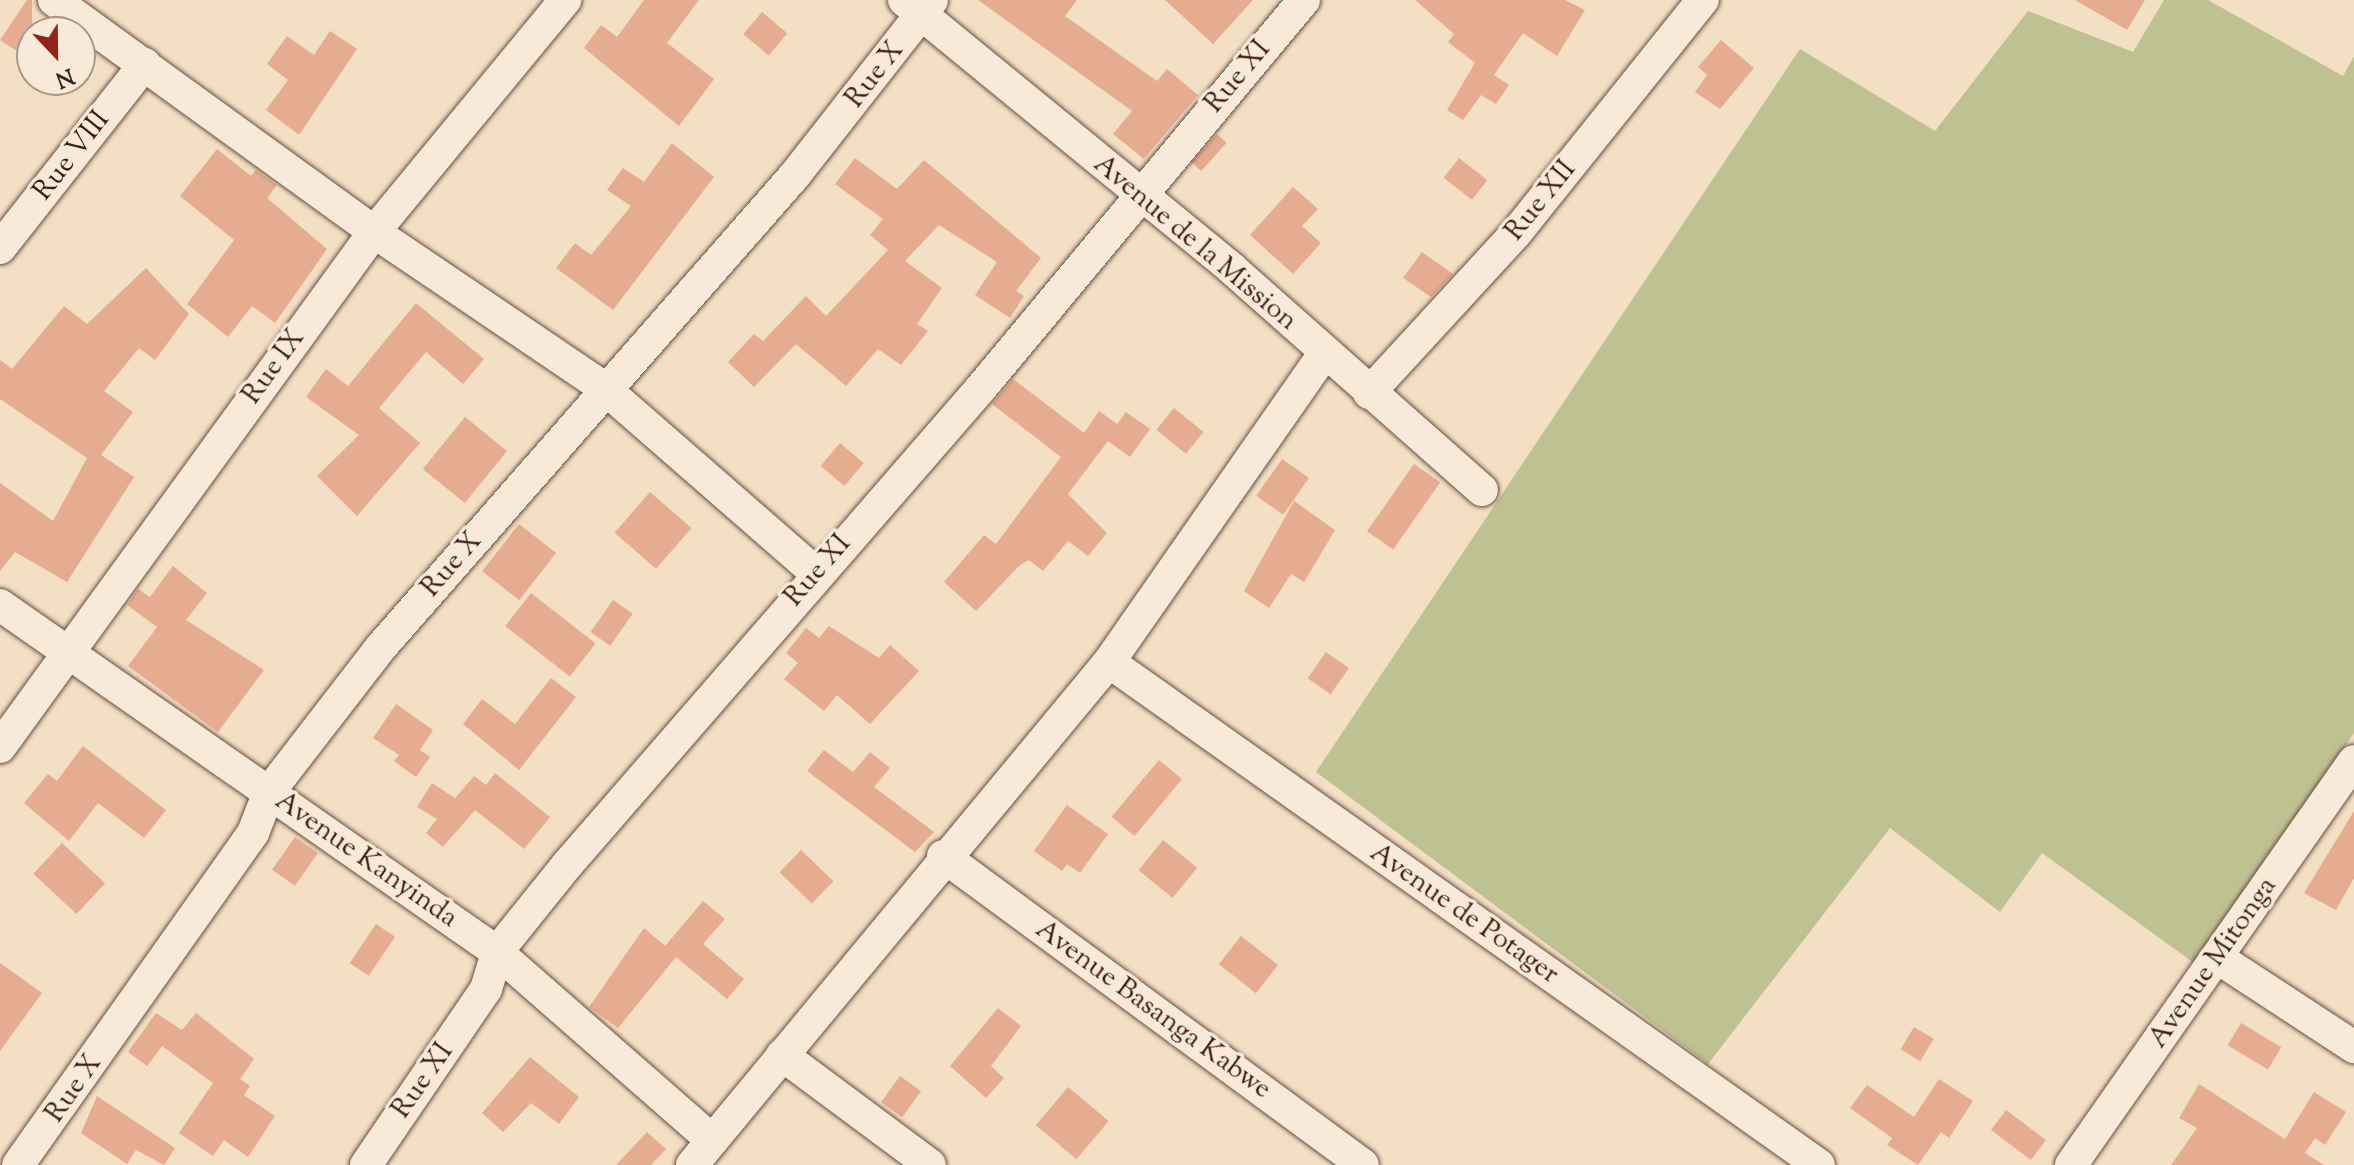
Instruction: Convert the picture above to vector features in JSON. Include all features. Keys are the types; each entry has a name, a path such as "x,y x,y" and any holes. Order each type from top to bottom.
{"street":[{"path":"54,0 374,232 604,388 816,573"},
{"name":"Rue IX","path":"0,747 68,648 374,232 565,0"},
{"name":"Rue XI","path":"366,1165 486,989 497,952 816,573 981,388 1304,0"},
{"name":"Rue XII","path":"1369,393 1516,233 1703,0"},
{"name":"Avenue de la Mission","path":"919,4 1138,196 1231,268 1324,354 1482,490"},
{"name":"Rue X","path":"18,1165 253,833 269,792 382,646 604,388 795,175 919,4"},
{"name":"Rue VIII","path":"0,248 145,64"},
{"path":"692,1165 943,856 1109,662 1324,354"},
{"name":"Avenue Kanyinda","path":"0,605 68,648 497,952 712,1140"},
{"name":"Avenue de Potager","path":"1109,662 1819,1165"},
{"name":"Avenue Mitonga","path":"2071,1165 2354,761"},
{"name":"Avenue Basanga Kabwe","path":"943,856 1363,1165"},
{"path":"2218,958 2354,1047"},
{"path":"782,1055 930,1165"}],"green space":[{"path":"2164,0 2208,0 2343,76 2354,56 2354,733 2194,963 2042,853 2000,912 1890,828 1708,1064 1316,772 1800,49 1935,131 2028,11 2133,52"}],"building":[{"path":"27,0 32,0 32,16 16,16"},
{"path":"644,0 699,0 667,43 714,79 679,126 584,48 601,25 617,37"},
{"path":"978,0 1077,0 1065,16 1157,81 1167,69 1198,95 1144,159 1113,134 1132,111"},
{"path":"1165,0 1253,0 1213,44"},
{"path":"1415,0 1565,0 1585,10 1557,56 1523,33 1494,75 1509,85 1496,104 1481,95 1463,120 1447,110 1475,63 1448,42 1454,34"},
{"path":"2075,0 2145,0 2127,30"},
{"path":"762,12 787,33 769,55 743,34"},
{"path":"16,16 16,50 0,40"},
{"path":"330,31 357,49 299,135 266,110 288,80 267,64 287,36 314,55"},
{"path":"1721,40 1754,68 1720,109 1695,92 1707,75 1698,67"},
{"path":"1217,134 1227,143 1201,171 1192,162"},
{"path":"672,143 714,177 613,310 556,268 575,243 591,255 631,206 607,190 623,168 644,182"},
{"path":"217,149 251,176 256,170 277,185 267,198 327,249 275,323 252,306 228,337 187,304 234,240 180,196"},
{"path":"855,158 897,189 924,160 1041,258 1016,291 1024,296 1010,318 975,295 997,262 939,225 905,261 942,288 917,324 928,331 901,365 878,349 846,386 796,344 754,387 728,362 754,334 763,341 806,296 826,316 888,250 870,235 883,219 835,184"},
{"path":"1459,158 1487,180 1472,200 1444,178"},
{"path":"1293,187 1318,209 1302,226 1321,243 1293,274 1250,235"},
{"path":"1422,252 1453,274 1431,297 1403,278"},
{"path":"146,268 189,314 155,360 139,348 104,391 133,412 101,455 134,477 67,582 15,552 0,571 0,483 53,521 87,458 0,399 0,360 12,369 64,306 87,324"},
{"path":"416,303 484,359 463,384 426,352 379,408 420,443 357,516 317,476 359,435 306,397 326,369 348,386"},
{"path":"1013,379 1084,433 1099,411 1117,424 1126,412 1150,429 1130,457 1108,441 1068,494 1107,533 1088,556 1068,541 1043,571 1029,560 1020,565 976,611 944,582 984,535 996,544 1061,457 992,404"},
{"path":"1174,408 1204,432 1186,454 1156,430"},
{"path":"465,417 507,451 465,503 423,469"},
{"path":"840,443 864,463 844,486 821,466"},
{"path":"1282,459 1309,478 1283,515 1256,496"},
{"path":"1414,464 1440,482 1393,550 1367,531"},
{"path":"650,492 692,528 656,569 615,533"},
{"path":"1294,501 1335,530 1304,582 1291,574 1269,608 1244,591"},
{"path":"519,524 556,553 519,600 482,571"},
{"path":"173,566 207,593 186,620 264,670 218,732 128,666 157,627 127,605 138,589 150,597"},
{"path":"531,593 596,643 570,677 505,626"},
{"path":"613,600 633,614 610,646 591,632"},
{"path":"829,626 879,658 890,645 919,671 870,724 837,695 824,711 784,679 798,663 786,653 806,628 819,638"},
{"path":"1326,652 1349,668 1331,694 1308,678"},
{"path":"551,678 576,697 519,770 463,724 482,699 515,724"},
{"path":"396,704 433,730 420,750 430,757 416,777 394,761 399,755 373,738"},
{"path":"83,746 166,810 144,838 98,803 69,841 24,803 48,774 57,781"},
{"path":"824,750 853,772 870,752 890,768 874,787 934,832 915,852 807,771"},
{"path":"1159,760 1182,779 1134,836 1111,817"},
{"path":"495,773 550,817 524,849 475,810 443,847 426,833 437,819 417,807 432,783 455,798 474,776 486,785"},
{"path":"1067,805 1108,834 1080,873 1067,864 1062,871 1034,851"},
{"path":"2354,811 2354,878 2336,910 2304,893"},
{"path":"295,837 318,853 295,886 272,870"},
{"path":"1163,840 1197,868 1173,898 1138,870"},
{"path":"62,843 105,883 77,914 33,874"},
{"path":"801,850 833,881 812,904 779,872"},
{"path":"703,901 725,919 703,944 744,979 727,999 676,957 618,1028 589,1007 644,928 665,946"},
{"path":"376,924 395,937 369,976 350,963"},
{"path":"1241,936 1278,965 1256,993 1219,964"},
{"path":"0,963 42,993 0,1051"},
{"path":"998,1008 1021,1026 991,1066 1004,1078 986,1098 950,1066"},
{"path":"156,1013 182,1030 196,1013 254,1059 240,1079 250,1086 244,1095 275,1116 248,1157 224,1140 213,1156 179,1133 213,1083 162,1046 147,1066 128,1052"},
{"path":"2241,1023 2281,1047 2268,1069 2228,1045"},
{"path":"1914,1027 1934,1039 1920,1061 1901,1049"},
{"path":"530,1057 579,1097 559,1124 531,1103 503,1132 482,1113"},
{"path":"900,1076 921,1091 902,1117 881,1102"},
{"path":"1939,1079 1973,1101 1949,1138 1941,1132 1918,1165 1887,1145 1892,1138 1850,1108 1867,1085 1914,1117"},
{"path":"2199,1084 2285,1139 2314,1092 2346,1112 2325,1145 2315,1138 2305,1153 2324,1165 2171,1165 2197,1128 2179,1118"},
{"path":"1068,1087 1109,1121 1076,1159 1036,1125"},
{"path":"97,1096 175,1148 164,1165 136,1150 127,1164 81,1133"},
{"path":"2006,1110 2046,1140 2031,1160 1991,1130"},
{"path":"647,1132 666,1149 651,1165 616,1165"}]}
